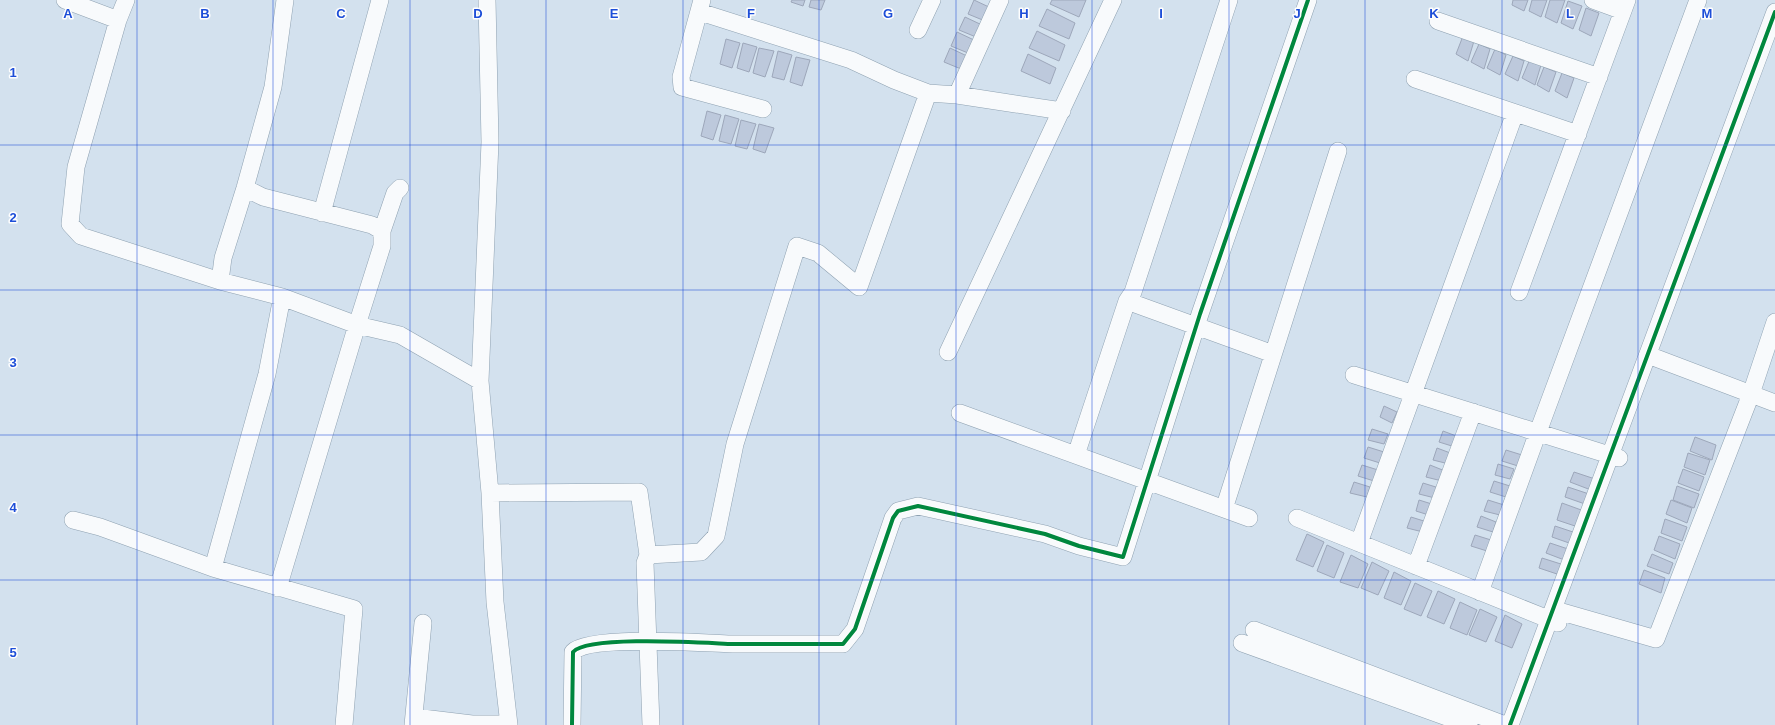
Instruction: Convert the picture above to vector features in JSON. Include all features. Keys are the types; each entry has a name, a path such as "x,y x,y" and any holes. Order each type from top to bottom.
{"street":[{"path":"65,0 118,20"},
{"path":"126,0 118,20 76,167 70,224 81,236 220,281 282,297 357,325 400,335 480,381"},
{"path":"220,281 223,258 245,188 273,86 285,0"},
{"path":"322,212 380,0"},
{"path":"423,623 413,721 509,724 495,602 490,494 480,381 490,142 487,0"},
{"path":"918,30 932,0"},
{"path":"957,95 1000,0"},
{"path":"948,352 1113,0"},
{"path":"1076,455 1126,301 1133,292 1229,0"},
{"path":"572,725 573,652 576,648 588,645 649,641 733,644 843,644 855,629 893,518 898,511 918,506 1045,534 1079,546 1123,557 1196,326 1308,0"},
{"path":"1520,292 1625,5 1593,0"},
{"path":"1480,592 1698,0"},
{"path":"763,109 682,86 681,77 701,6 851,60 894,80 928,93 957,95 1062,111"},
{"path":"1520,725 1556,618 1615,456 1771,46 1775,12"},
{"path":"1438,21 1599,77"},
{"path":"1415,79 1578,134"},
{"path":"648,555 701,552 716,536 735,444 798,246 818,253 859,287 928,93"},
{"path":"1359,543 1515,113"},
{"path":"1224,509 1338,151"},
{"path":"245,188 264,196 372,225 382,231"},
{"path":"278,588 382,246 382,231 395,193 400,188"},
{"path":"213,568 267,374 282,297"},
{"path":"1126,301 1273,354"},
{"path":"1297,518 1480,592 1556,618 1656,639 1751,394 1775,322"},
{"path":"1652,357 1775,402"},
{"path":"1354,375 1615,456"},
{"path":"1416,566 1473,412"},
{"path":"960,413 1249,518"},
{"path":"490,494 639,492 648,555 645,563 651,725"},
{"path":"73,520 100,527 213,568 354,609 344,725"},
{"path":"1510,725 1556,618"},
{"path":"1254,630 1505,725"},
{"path":"1242,643 1468,725"}],"building":[{"path":"792,0 805,0 803,6 791,2"},
{"path":"811,0 825,0 821,10 809,7"},
{"path":"974,0 991,8 985,21 968,14"},
{"path":"1052,0 1086,0 1079,17 1050,4"},
{"path":"1513,0 1528,0 1524,11 1512,5"},
{"path":"1532,0 1547,0 1541,17 1529,11"},
{"path":"1550,0 1565,0 1557,23 1545,17"},
{"path":"1568,1 1582,6 1573,29 1561,23"},
{"path":"1586,8 1599,13 1591,36 1579,30"},
{"path":"1047,9 1075,23 1069,39 1039,26"},
{"path":"965,17 982,25 976,37 959,30"},
{"path":"1037,31 1065,45 1059,61 1029,48"},
{"path":"957,32 974,40 968,53 951,46"},
{"path":"1463,36 1474,41 1468,61 1456,54"},
{"path":"726,39 740,43 732,68 720,64"},
{"path":"743,43 757,47 749,72 737,68"},
{"path":"1479,44 1490,49 1484,69 1471,62"},
{"path":"759,48 774,51 765,77 753,73"},
{"path":"950,48 967,56 961,69 944,62"},
{"path":"1495,49 1506,55 1500,75 1487,68"},
{"path":"778,51 792,55 784,80 772,77"},
{"path":"1028,54 1056,68 1050,84 1021,71"},
{"path":"1513,56 1524,61 1518,81 1505,74"},
{"path":"796,57 810,60 802,86 790,82"},
{"path":"1530,59 1541,65 1535,85 1522,78"},
{"path":"1544,67 1556,72 1549,92 1537,85"},
{"path":"1562,73 1574,78 1567,98 1555,91"},
{"path":"707,111 721,115 713,140 701,136"},
{"path":"725,115 739,119 731,144 719,141"},
{"path":"741,120 756,124 747,149 735,146"},
{"path":"759,124 774,128 765,153 753,149"},
{"path":"1384,406 1397,412 1392,423 1380,417"},
{"path":"1372,429 1388,434 1384,444 1368,440"},
{"path":"1443,431 1459,437 1455,447 1439,442"},
{"path":"1695,437 1716,445 1712,460 1690,451"},
{"path":"1368,447 1384,452 1380,463 1364,458"},
{"path":"1437,448 1453,454 1449,464 1433,460"},
{"path":"1506,450 1522,455 1518,466 1502,461"},
{"path":"1688,453 1710,460 1705,475 1684,467"},
{"path":"1498,464 1514,469 1510,479 1495,475"},
{"path":"1362,465 1378,470 1374,481 1358,476"},
{"path":"1430,465 1445,471 1442,481 1426,477"},
{"path":"1683,469 1704,477 1699,491 1678,483"},
{"path":"1574,472 1595,479 1591,490 1570,482"},
{"path":"1494,481 1510,486 1506,497 1490,492"},
{"path":"1354,482 1370,487 1367,497 1350,493"},
{"path":"1423,483 1439,488 1435,498 1419,494"},
{"path":"1677,486 1699,494 1694,508 1673,500"},
{"path":"1568,487 1589,494 1585,504 1565,497"},
{"path":"1419,500 1435,505 1432,516 1416,511"},
{"path":"1488,500 1504,505 1500,515 1484,511"},
{"path":"1671,500 1692,508 1687,523 1666,514"},
{"path":"1562,503 1584,511 1578,527 1557,520"},
{"path":"1481,516 1496,522 1493,532 1477,527"},
{"path":"1411,517 1427,522 1423,532 1407,528"},
{"path":"1665,519 1687,527 1682,541 1661,533"},
{"path":"1555,526 1576,533 1572,544 1552,537"},
{"path":"1307,534 1324,542 1313,567 1296,560"},
{"path":"1475,535 1491,540 1487,551 1471,546"},
{"path":"1659,536 1680,544 1675,559 1654,550"},
{"path":"1550,543 1571,550 1567,561 1546,553"},
{"path":"1327,545 1344,553 1334,578 1317,571"},
{"path":"1652,554 1673,563 1669,574 1647,566"},
{"path":"1351,555 1368,564 1358,588 1340,582"},
{"path":"1542,558 1564,565 1560,575 1539,568"},
{"path":"1372,562 1389,571 1378,595 1361,588"},
{"path":"1644,570 1665,578 1661,593 1639,584"},
{"path":"1394,572 1411,581 1401,605 1384,598"},
{"path":"1415,583 1432,591 1421,616 1404,609"},
{"path":"1438,591 1455,599 1444,624 1427,617"},
{"path":"1460,602 1477,610 1467,635 1450,628"},
{"path":"1480,609 1497,617 1486,642 1469,635"},
{"path":"1505,615 1522,624 1512,648 1495,641"}],"cycle path":[{"path":"572,725 573,652 583,647 601,643 648,641 733,644 843,644 855,629 893,518 898,511 918,506 1045,534 1079,546 1123,557 1200,314 1308,0"},
{"path":"1510,725 1775,12"}]}
